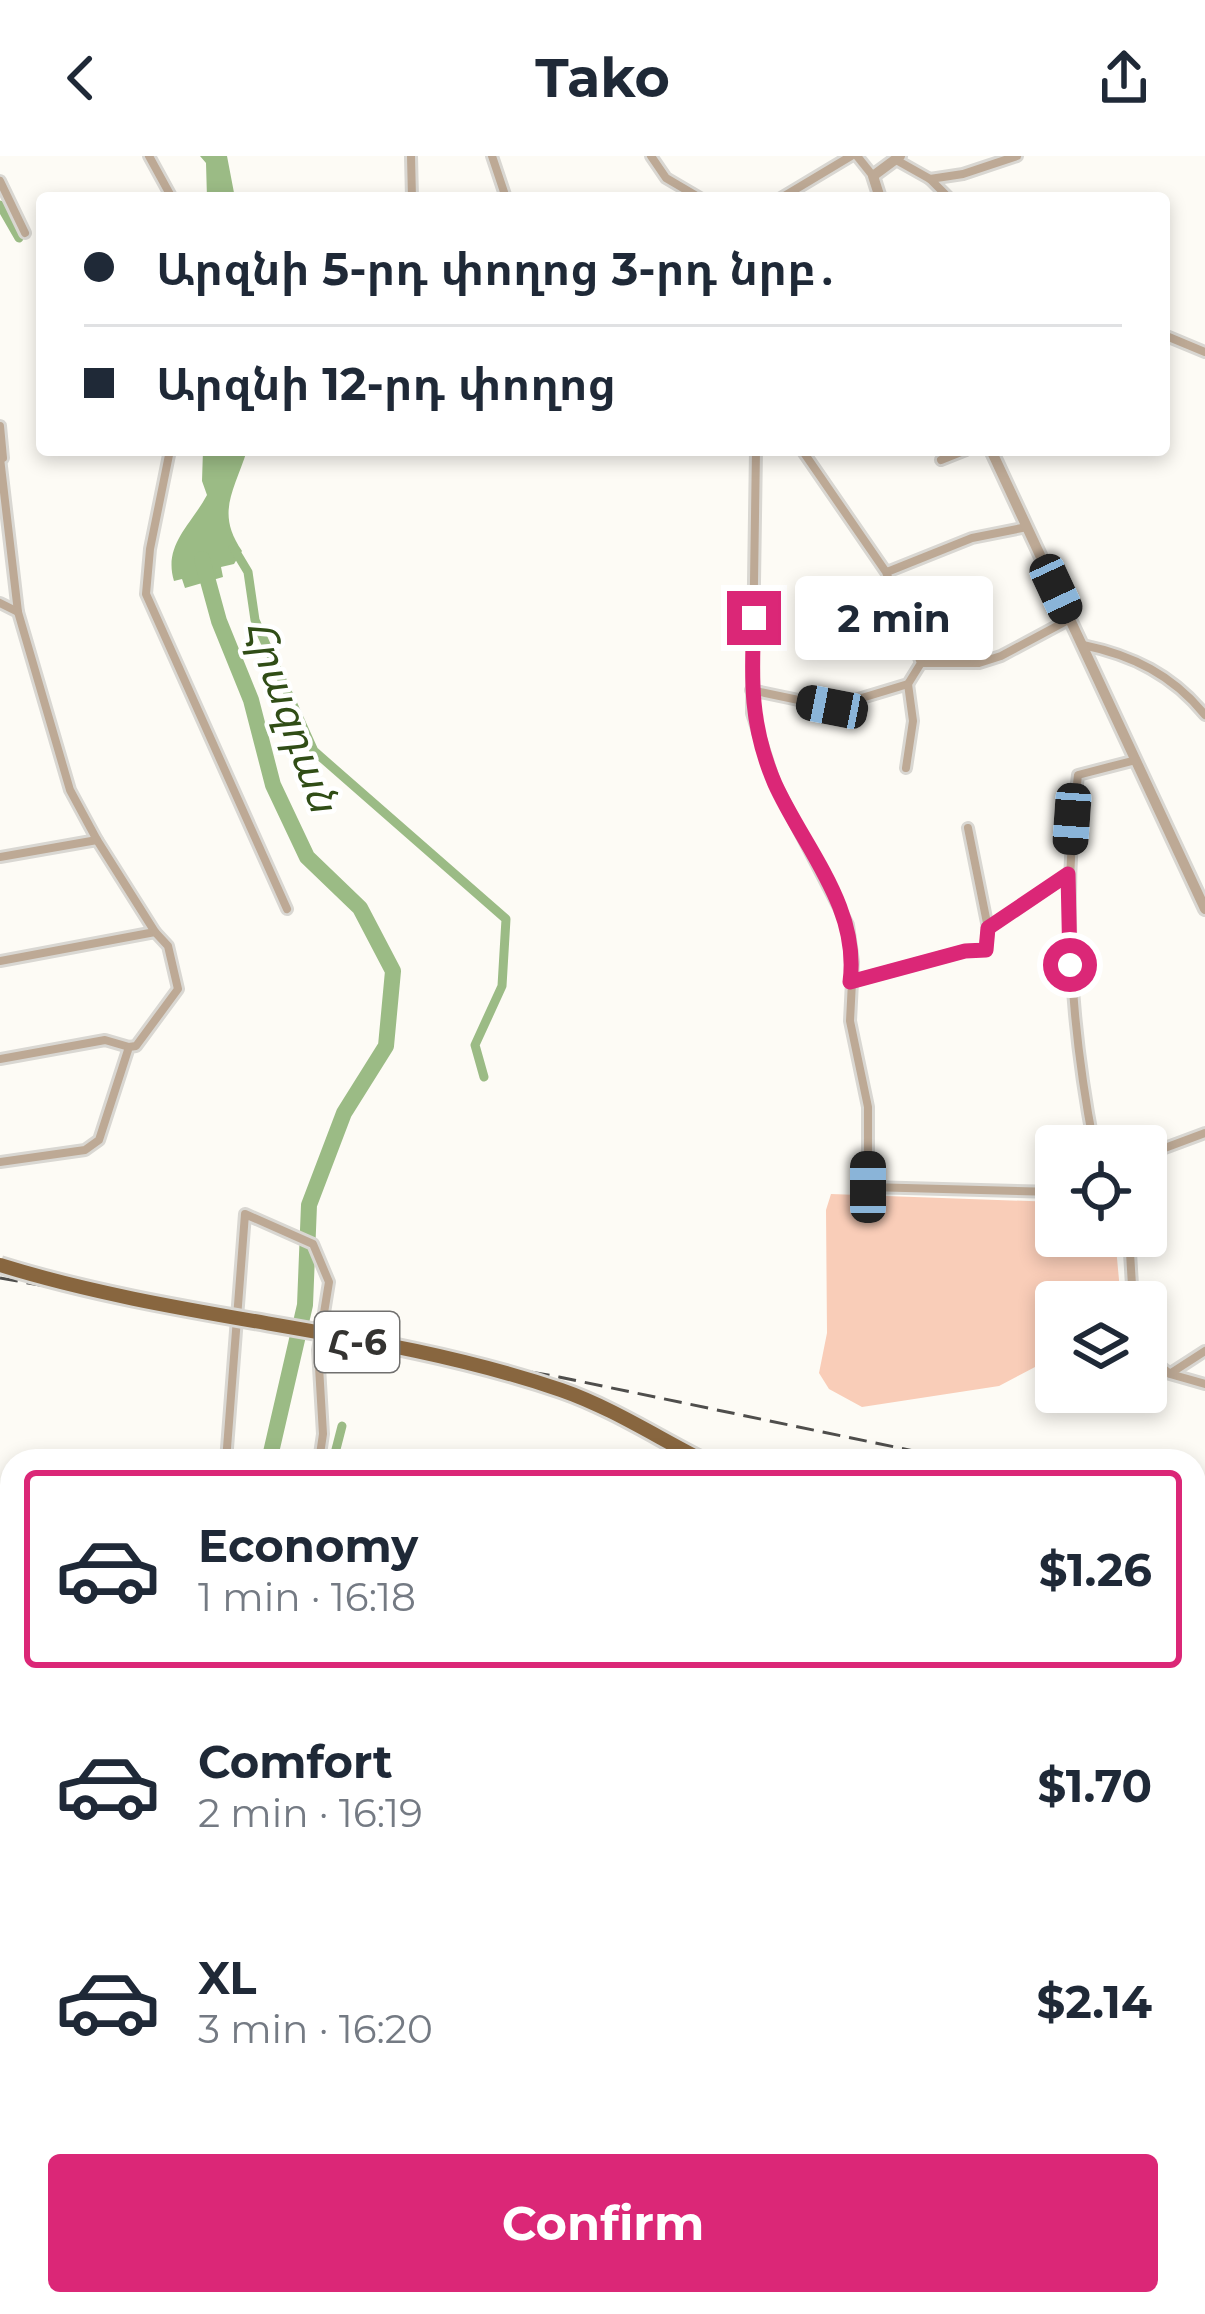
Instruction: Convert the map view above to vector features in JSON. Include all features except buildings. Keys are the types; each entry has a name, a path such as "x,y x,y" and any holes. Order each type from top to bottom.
{"main road":[{"name":"Հ-6","path":"0,1265 129,1301 448,1358 519,1377 599,1406 681,1449"}],"street":[{"path":"149,156 169,192"},
{"path":"411,156 412,192"},
{"path":"492,156 504,192"},
{"path":"651,156 666,178 690,192"},
{"path":"791,192 854,156 873,176 878,192"},
{"path":"930,179 963,174 1017,156"},
{"path":"873,176 899,158 943,192"},
{"path":"0,181 25,232"},
{"path":"1170,337 1205,352"},
{"path":"0,426 18,612 70,790 97,840 168,946 178,989 136,1046 105,1040 0,1059"},
{"path":"169,456 146,594 286,909"},
{"path":"756,456 752,713 775,782 848,925 853,962 850,1021 868,1107 868,1187 1035,1191"},
{"path":"806,456 886,572 921,663"},
{"path":"941,460 951,456"},
{"path":"994,456 1205,909"},
{"path":"886,572 971,538 1027,527"},
{"path":"0,603 18,612"},
{"path":"921,663 979,663 1070,619"},
{"path":"1083,645 1120,652 1151,667 1205,715"},
{"path":"906,768 913,721 908,684 921,663"},
{"path":"751,690 832,707 908,684"},
{"path":"1091,1125 1072,1011 1068,874 1078,775 1136,760"},
{"path":"850,982 965,951 986,950 988,928 968,828"},
{"path":"0,857 97,840"},
{"path":"988,928 1068,874"},
{"path":"0,961 155,932"},
{"path":"0,1162 86,1150 99,1140 129,1046"},
{"path":"1167,1146 1205,1132"},
{"path":"227,1449 245,1214 313,1244 328,1282 318,1350 321,1449"},
{"path":"1170,1374 1205,1351"},
{"path":"1167,1372 1205,1384"}],"shaded area":[{"path":"200,156 227,156 234,192 207,192 206,163"},
{"path":"203,456 245,456 229,512 242,551 234,564 221,567 223,577 185,588 182,579 174,581 172,557 207,495"},
{"path":"831,1194 1035,1201 1035,1257 1117,1257 1119,1281 1035,1281 1035,1367 999,1386 862,1407 829,1389 819,1373 827,1333 826,1210"}],"waterway":[{"path":"0,205 19,238"},
{"path":"233,547 248,572 255,620 314,751 506,919 502,986 475,1045 484,1077"},
{"name":"Հրազդան","path":"202,559 219,621 251,700 273,785 307,857 360,908 393,971 386,1046 344,1113 309,1205 305,1305 272,1449"},
{"path":"336,1449 342,1426"}],"railway":[{"path":"0,1278 559,1377 904,1449"}],"route":[{"path":"754,618 752,713 775,782 848,925 853,962 850,982 965,951 986,950 988,928 1068,874 1070,965"}]}
